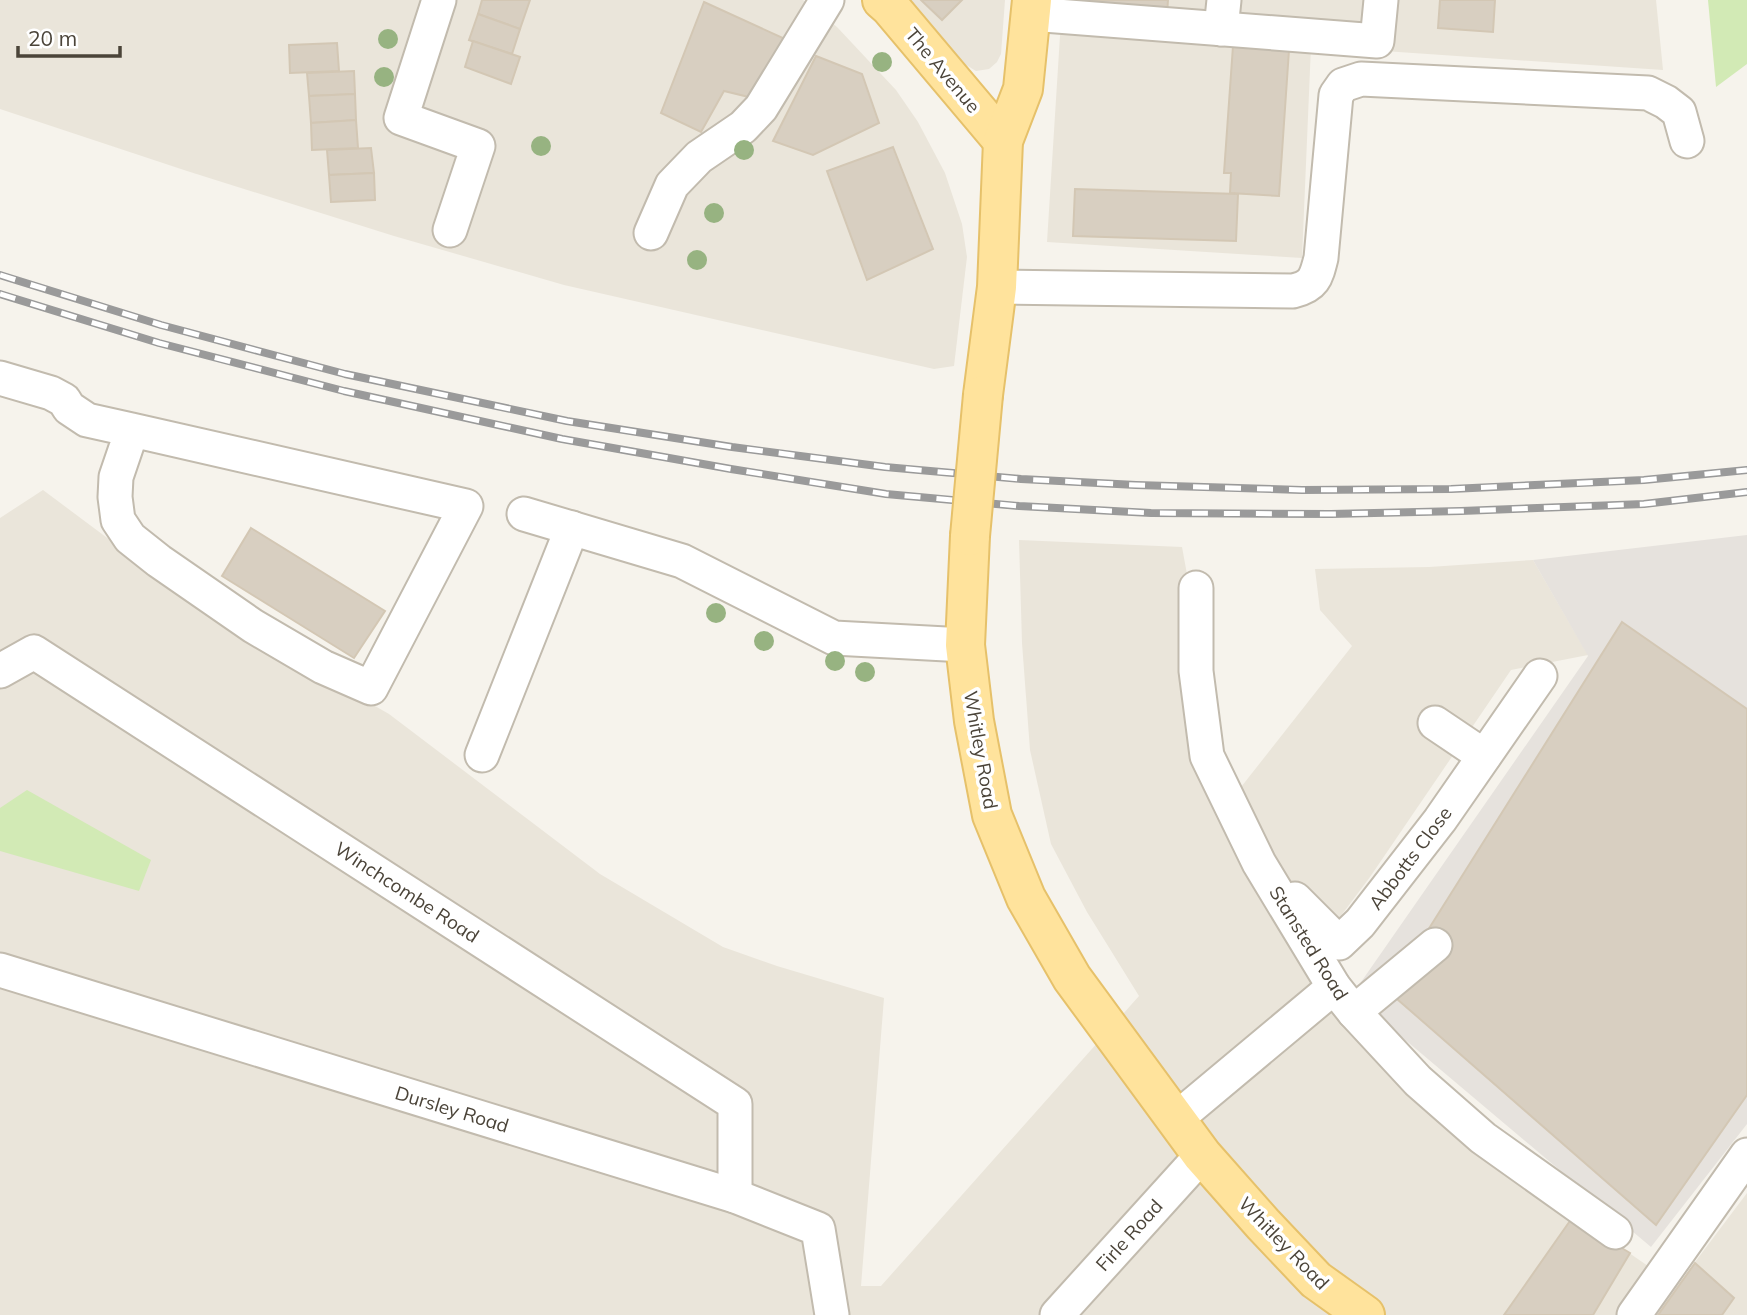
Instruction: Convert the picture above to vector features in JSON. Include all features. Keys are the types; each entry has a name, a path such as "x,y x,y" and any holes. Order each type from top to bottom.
{"main road":[{"name":"The Avenue","path":"882,0 1003,141"},
{"name":"Whitley Road","path":"1031,7 1023,89 1003,141 998,287 983,395 970,536 965,645 974,721 992,815 1026,898 1072,978 1202,1155 1316,1280 1365,1315"}],"street":[{"path":"439,0 401,118 478,146 450,230"},
{"path":"651,233 672,185 699,157 743,127 761,108 827,0"},
{"path":"1031,7 1222,14 1377,41 1381,0"},
{"path":"998,287 1293,291 1306,288 1317,275 1321,258 1336,94 1343,85 1361,79 1648,93 1679,112 1687,141"},
{"path":"0,378 51,393 64,400 69,408 87,420 132,430 466,506 371,688 323,667 253,626 130,538 118,520 115,497 116,477 132,430"},
{"path":"524,514 682,561 834,638 965,645"},
{"path":"482,755 572,528"},
{"name":"Stansted Road","path":"1196,588 1196,671 1207,756 1259,863 1344,1000 1418,1080 1483,1138 1615,1232"},
{"name":"Winchcombe Road","path":"0,671 34,652 734,1104 735,1196"},
{"name":"Abbotts Close","path":"1259,863 1339,943 1360,923 1440,820 1540,676"},
{"path":"1435,723 1484,756"},
{"path":"1176,1119 1344,1000 1435,945"},
{"name":"Dursley Road","path":"0,970 735,1196 818,1229 832,1315"},
{"name":"Firle Road","path":"1057,1315 1202,1155"},
{"path":"1633,1315 1747,1155"}],"shaded area":[{"path":"0,0 803,0 837,27 896,90 918,122 945,173 962,224 967,257 954,366 934,369 564,285 394,236 0,109"},
{"path":"910,0 1005,0 1001,54 997,62 989,69 976,71 963,63"},
{"path":"1069,0 1656,0 1663,70 1311,46 1302,258 1047,242 1061,20 1068,17"},
{"path":"43,490 118,546 298,662 389,714 600,874 723,947 884,998 861,1286 881,1286 1139,996 1087,912 1051,844 1030,750 1022,643 1019,540 1182,547 1214,722 1234,796 1352,646 1320,610 1315,569 1429,567 1533,560 1588,655 1511,670 1370,877 1307,961 1464,1139 1677,1286 1747,1193 1747,1315 0,1315 0,518"},
{"path":"1747,535 1747,1124 1651,1247 1352,995 1588,656 1533,560"}],"green space":[{"path":"1708,0 1747,0 1747,64 1716,87"},
{"path":"27,790 151,860 139,891 0,851 0,808"}],"building":[{"path":"482,0 530,0 520,29 478,14"},
{"path":"921,0 962,0 942,20"},
{"path":"1084,0 1168,0 1167,14 1083,8"},
{"path":"1440,0 1495,0 1493,32 1438,28"},
{"path":"704,2 785,39 757,99 724,91 701,132 661,113"},
{"path":"478,14 520,29 512,54 469,40"},
{"path":"473,41 520,57 511,84 465,67"},
{"path":"337,43 339,71 290,73 289,45"},
{"path":"1233,46 1289,50 1279,196 1230,193 1231,173 1224,173"},
{"path":"816,56 862,74 879,123 813,155 773,141"},
{"path":"354,71 355,94 309,96 307,73"},
{"path":"355,94 356,120 311,123 309,96"},
{"path":"356,120 358,148 312,150 311,123"},
{"path":"893,147 933,249 867,280 827,171"},
{"path":"371,148 374,173 329,175 327,150"},
{"path":"374,173 375,200 331,202 329,175"},
{"path":"1075,189 1238,194 1236,241 1073,236"},
{"path":"251,528 385,611 354,658 222,576"},
{"path":"1622,622 1747,709 1747,1095 1656,1225 1389,992"},
{"path":"1572,1218 1630,1253 1593,1315 1504,1315"},
{"path":"1695,1263 1734,1298 1722,1315 1658,1315"}],"railway":[{"path":"0,275 161,325 345,374 567,421 732,447 885,467 1021,479 1302,490 1451,489 1644,480 1747,470"},
{"path":"0,294 159,343 344,391 562,439 886,494 1019,506 1151,513 1331,514 1644,504 1747,492"}]}
